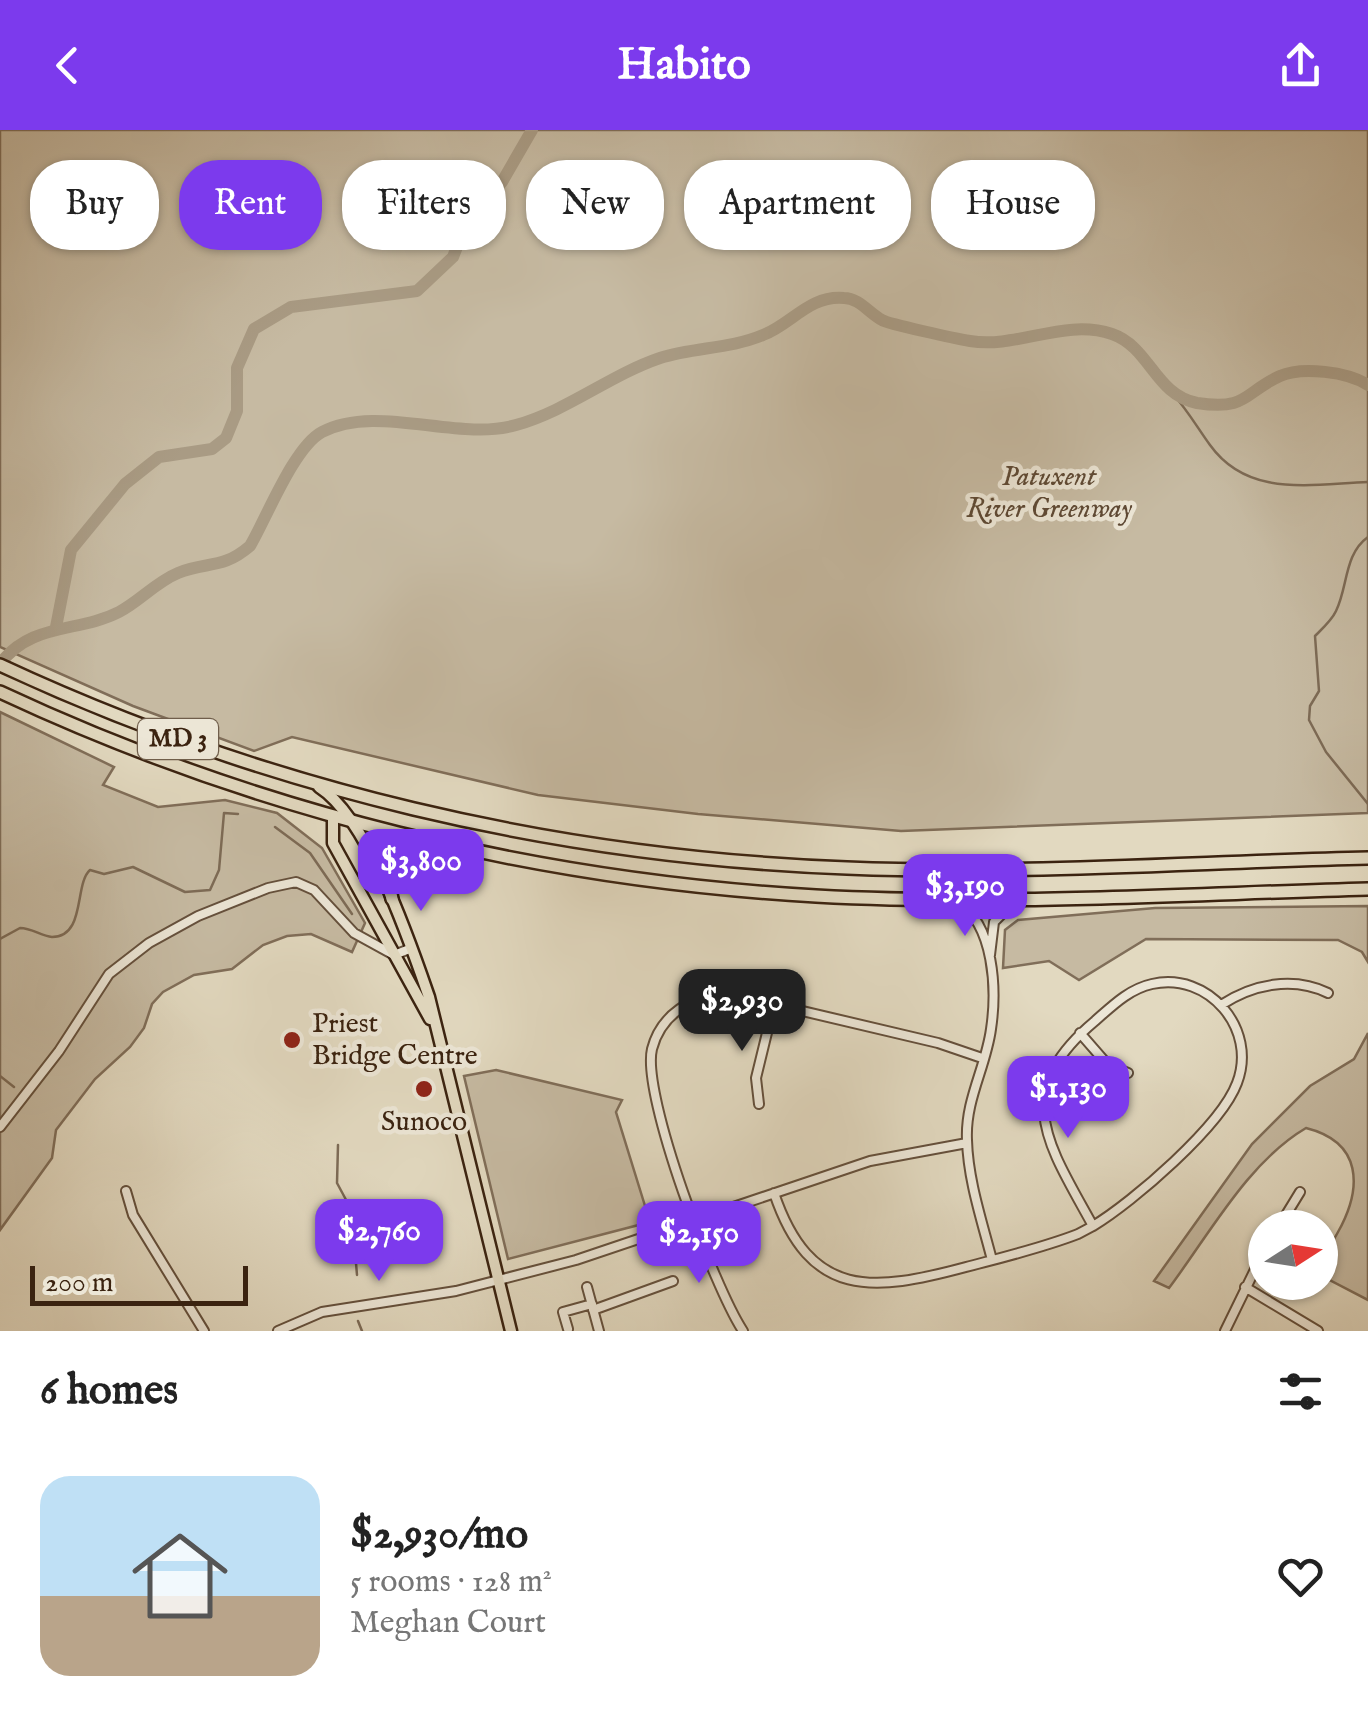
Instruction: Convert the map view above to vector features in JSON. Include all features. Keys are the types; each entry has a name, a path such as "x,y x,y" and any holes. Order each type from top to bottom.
{"highway":[{"name":"MD 3","path":"0,666 174,738 316,784 590,845 816,867 1368,858"},
{"name":"MD 3","path":"0,692 182,768 337,810 350,821 571,869 685,885 832,897 1018,898 1368,889"},
{"path":"337,810 359,796"},
{"path":"392,899 383,861 387,851 428,840"}],"main road":[{"path":"316,784 337,810 333,843 434,1027"},
{"path":"350,821 392,899 412,948 511,1331"}],"street":[{"path":"0,1127 60,1051 110,974 149,943 198,916 268,888 296,882 314,890 354,933 394,955 412,948"},
{"path":"952,898 969,910 981,926 990,969"},
{"path":"992,1260 966,1143 970,1103 992,1028 990,969 994,922 1018,898"},
{"path":"774,1193 796,1244 828,1272 856,1283 895,1285 1062,1240 1093,1226 1146,1188 1216,1114 1236,1086 1241,1044 1222,1004 1196,987 1151,984 1124,997 1080,1033 1051,1068 1042,1113 1050,1147 1093,1226"},
{"path":"1222,1004 1264,986 1303,985 1328,993"},
{"path":"743,1331 722,1293 694,1220 654,1089 653,1046 680,1008 709,995 740,996 938,1043 982,1058"},
{"path":"760,1104 756,1078 774,1004"},
{"path":"1080,1033 1107,1064 1128,1073"},
{"path":"278,1331 322,1312 438,1295 603,1253 900,1153 966,1143"},
{"path":"126,1191 133,1215 204,1331"},
{"path":"1289,1210 1300,1192"},
{"path":"1225,1331 1248,1281"},
{"path":"568,1329 563,1312 673,1282"},
{"path":"587,1287 598,1331"},
{"path":"1245,1287 1318,1331"}],"green space":[{"name":"Patuxent River Greenway","path":"0,130 1368,130 1368,813 901,831 698,814 538,795 292,737 254,751 133,706 0,647"},
{"path":"0,712 114,767 103,785 158,807 225,800 277,813 322,848 365,923 352,952 311,934 287,936 263,945 232,969 194,975 163,992 152,1004 144,1028 130,1047 95,1079 56,1130 52,1158 0,1230"},
{"path":"1368,906 1368,962 1362,952 1338,940 1146,939 1079,980 1049,961 1003,968 1005,930 1018,920 1155,908"},
{"path":"1368,1033 1368,1300 1338,1284 1338,1231 1351,1199 1352,1168 1338,1144 1306,1128 1285,1142 1248,1180 1169,1288 1154,1281 1252,1144 1310,1086 1354,1059"},
{"path":"496,1070 622,1100 616,1112 650,1222 508,1259 464,1076"}],"waterway":[{"path":"56,627 71,550 125,484 159,457 212,449 226,438 237,411 237,368 254,329 291,307 417,291 453,257 468,219 502,182 532,130"},
{"path":"0,664 26,641 103,619 127,608 178,573 240,554 250,546 301,452 322,432 367,421 469,429 516,425 553,411 642,365 673,354 750,340 811,305 832,298 854,300 887,322 970,341 1005,341 1076,329 1112,334 1135,349 1171,391 1197,403 1236,402 1280,376 1300,371 1337,374 1368,385"},
{"path":"1173,394 1225,462 1243,473 1282,484 1368,482"},
{"path":"1368,537 1350,562 1334,614 1315,636 1319,691 1310,706 1309,720 1326,752 1368,804"},
{"path":"0,939 20,928 52,937 63,935 75,919 90,870 104,874 133,867 185,892 210,890 219,870 224,813 238,814"},
{"path":"275,827 310,853 352,914"},
{"path":"0,1076 14,1087"},
{"path":"338,1145 337,1183 359,1224 354,1239 357,1275"},
{"path":"358,1321 362,1331"}],"place":[{"name":"Priest Bridge Centre","path":"292,1040"},
{"name":"Sunoco","path":"424,1089"}]}
